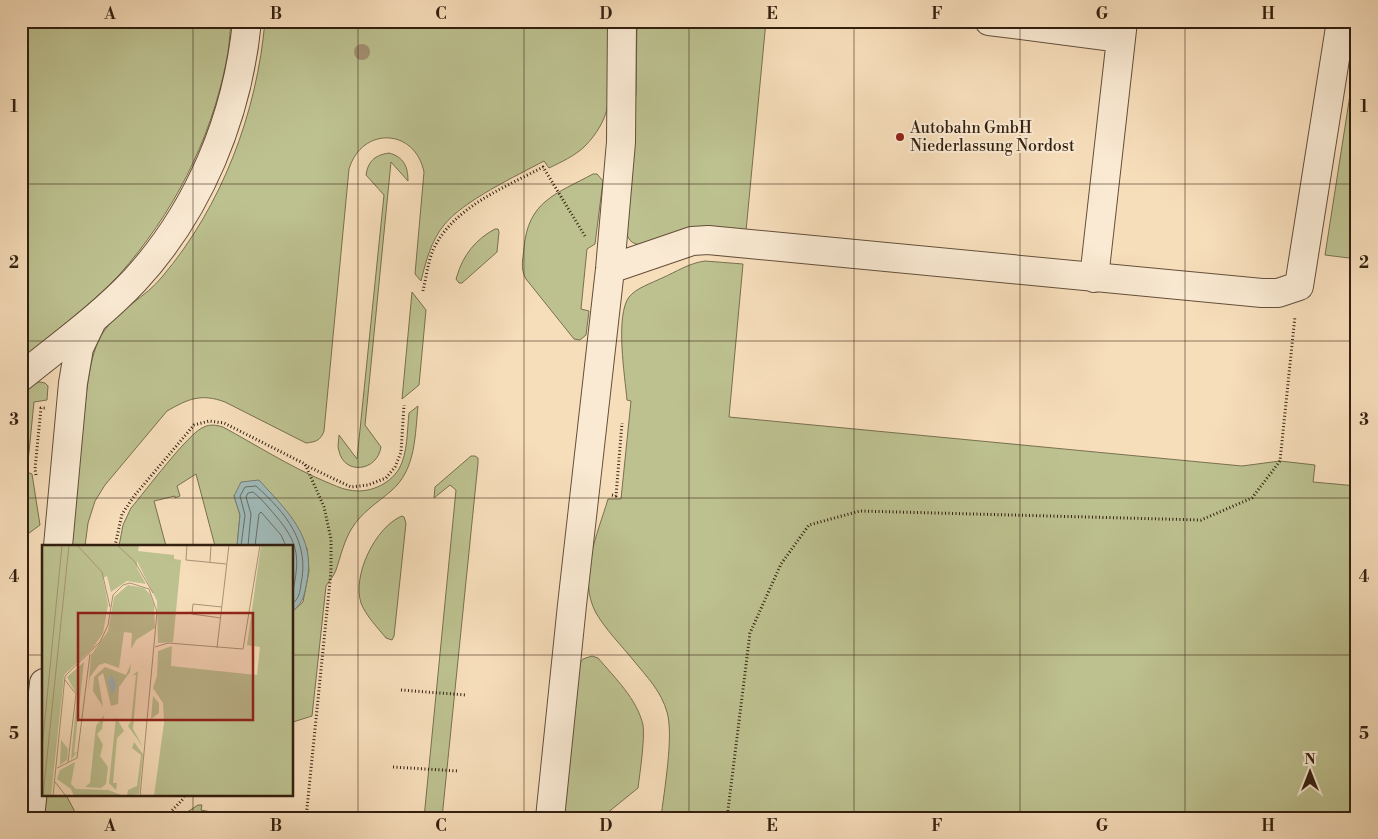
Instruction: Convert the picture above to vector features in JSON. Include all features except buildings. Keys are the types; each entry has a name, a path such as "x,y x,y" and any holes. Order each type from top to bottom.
{"lane":[{"path":"21,377 94,317 139,274 173,231 198,190 220,141 234,95 246,37 247,21"},
{"path":"550,818 610,268 621,142 622,21"},
{"path":"989,21 1122,30 1094,278"},
{"path":"610,268 692,241 708,240 1262,293 1278,293 1300,286 1341,21"},
{"path":"58,545 73,383 79,348 94,317"},
{"path":"30,818 42,702"}],"path":[{"path":"422,291 433,250 450,224 473,205 543,167 559,193"},
{"path":"727,818 750,633 781,564 809,525 860,511 1201,520 1252,498 1280,461 1300,286"},
{"path":"115,545 122,514 135,495 194,425 209,421 224,423 351,487 368,485 386,478 395,467 401,452 404,405"},
{"path":"584,493 616,496 623,419"},
{"path":"305,464 324,506 331,539 332,571 306,818"},
{"path":"401,690 466,695"},
{"path":"393,767 458,771"},
{"path":"165,818 184,799 184,796"}],"green space":[{"path":"21,21 231,21 226,63 210,121 187,176 172,202 138,252 119,275 84,308 21,360"},
{"path":"265,21 609,21 610,72 607,108 603,120 593,137 577,153 549,168 544,161 477,198 453,216 444,225 432,244 421,281 415,274 424,172 419,157 400,140 376,139 365,145 356,155 349,169 324,431 321,437 306,443 216,399 202,398 182,403 167,411 105,485 95,501 88,523 85,545 70,545 88,380 98,341 117,316 156,284 202,220 219,189 245,124 261,56"},
{"path":"637,21 766,21 746,231 699,227 684,229 641,245 633,243 628,238 625,221 636,93"},
{"path":"1357,50 1357,259 1325,255"},
{"path":"389,153 402,160 407,171 408,181 391,162 365,425 381,447 373,462 367,466 353,467 342,459 338,447 339,435 357,459 384,195 366,175 370,162 380,155"},
{"path":"593,174 597,174 603,181 595,244 587,249 581,309 589,311 586,335 580,340 574,339 526,279 522,268 527,232 531,219 538,209 556,194"},
{"path":"495,229 498,229 499,232 497,252 462,283 459,283 456,279 463,261 471,248"},
{"path":"705,261 743,264 729,417 1242,466 1280,461 1315,465 1313,482 1357,486 1357,818 661,818 669,749 667,712 661,697 653,685 596,613 588,585 589,571 591,556 608,499 621,499 631,401 627,400 622,347 622,318 625,306 629,297 640,288 688,266"},
{"path":"412,292 426,310 419,385 402,399"},
{"path":"40,382 48,386 47,400 34,402 27,472 32,474 40,525 25,536 21,568 21,395"},
{"path":"418,406 415,440 410,463 399,483 365,512 356,522 347,538 335,572 326,586 312,716 294,722 294,610 303,602 309,571 307,548 234,495 240,515 237,545 215,545 196,474 177,486 180,496 154,501 166,545 119,545 123,525 131,508 167,464 197,431 206,426 223,427 298,469 343,489 363,491 384,484 399,469 406,449 409,413"},
{"path":"471,456 478,458 478,463 442,818 424,818 456,490 450,485 434,498 435,487"},
{"path":"402,516 406,523 394,636 392,640 386,638 372,622 363,608 359,592 363,567 375,541 383,530"},
{"path":"592,656 598,658 618,681 631,698 640,715 643,725 643,739 638,788 601,818 564,818 580,663 583,659"},
{"path":"47,796 67,796 76,818 44,818"},
{"path":"198,805 202,805 201,810 216,813 215,818 178,818"}],"water":[{"path":"259,480 288,513 303,537 309,565 303,598 294,610 294,545 237,545 240,515 234,496 241,482"}],"place":[{"name":"Autobahn GmbH Niederlassung Nordost","path":"900,137"}]}
